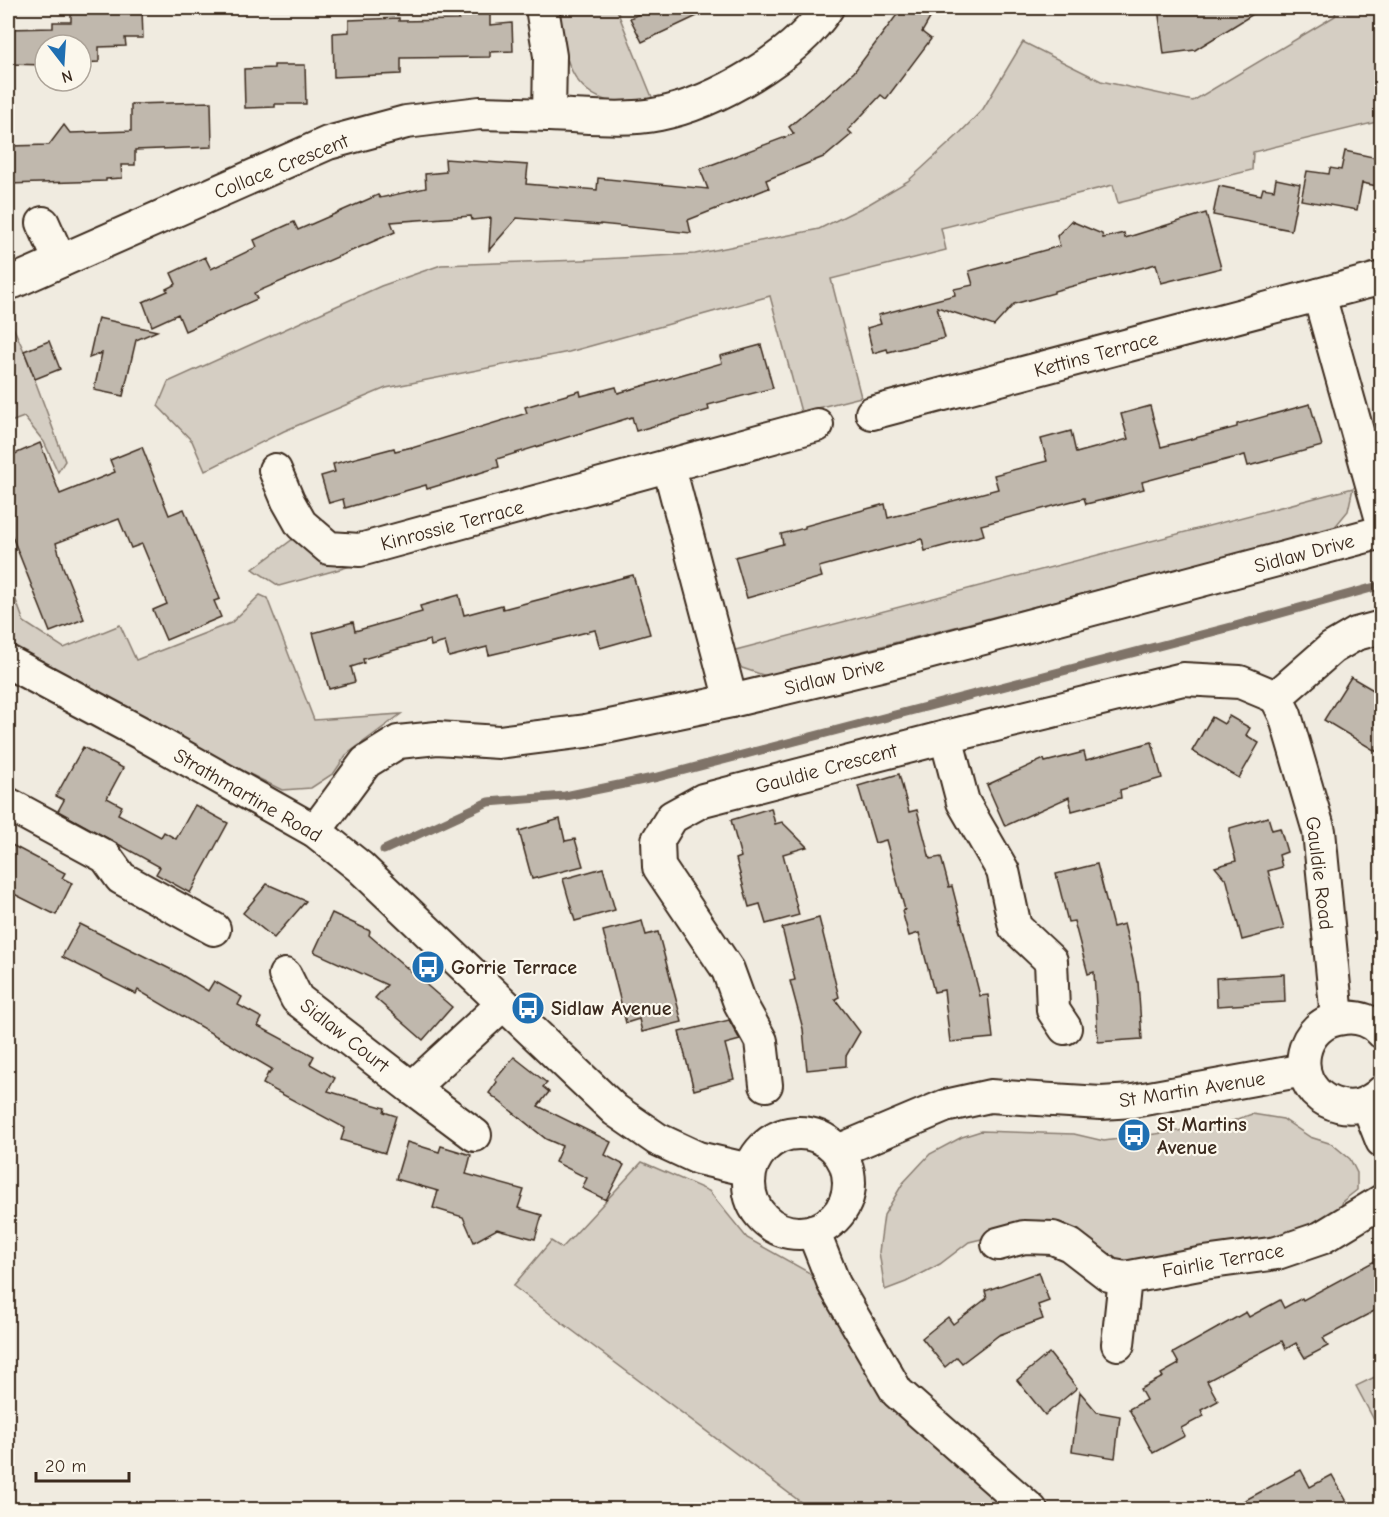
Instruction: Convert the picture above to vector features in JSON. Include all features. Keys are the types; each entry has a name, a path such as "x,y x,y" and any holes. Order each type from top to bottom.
{"street":[{"path":"542,8 550,56 549,115"},
{"name":"Collace Crescent","path":"13,282 328,143 406,122 480,113 621,118 659,114 699,102 745,80 787,52 827,8"},
{"path":"43,222 60,261"},
{"name":"Kettins Terrace","path":"872,413 1382,278"},
{"path":"1319,295 1382,520"},
{"name":"Kinrossie Terrace","path":"275,470 301,524 329,548 360,550 818,426"},
{"path":"669,467 731,701"},
{"name":"Sidlaw Drive","path":"315,831 366,762 398,742 437,738 499,742 586,731 731,701 893,662 1382,532"},
{"path":"1276,697 1332,648 1356,634 1382,627"},
{"name":"Strathmartine Road","path":"8,662 315,831 360,867 615,1110 657,1139 698,1158 750,1170"},
{"name":"Gauldie Crescent","path":"766,1085 760,1041 740,1003 728,970 659,867 658,840 672,817 702,800 1183,679 1240,682 1276,697"},
{"name":"Gauldie Road","path":"1276,697 1285,715 1319,831 1337,1018"},
{"path":"946,737 963,802 1003,871 1015,927 1051,961 1053,1010 1065,1028"},
{"path":"8,804 106,857 121,878 214,929"},
{"name":"Sidlaw Court","path":"285,975 297,999 475,1135"},
{"path":"412,1088 503,1004"},
{"path":"1382,1032 1366,1021 1352,1017 1337,1018 1314,1032 1303,1057 1309,1085 1320,1098 1334,1105 1351,1107 1374,1098 1382,1140"},
{"name":"St Martin Avenue","path":"838,1151 945,1106 990,1096 1101,1102 1133,1101 1304,1070"},
{"path":"796,1132 812,1134 826,1140 838,1151 846,1165 849,1181 847,1197 840,1212 828,1224 813,1231 796,1233 778,1229 764,1219 753,1204 748,1187 750,1170 756,1155 767,1144 781,1136 796,1132"},
{"name":"Fairlie Terrace","path":"1125,1278 1204,1263 1277,1253 1321,1238 1382,1201"},
{"path":"813,1231 834,1284 897,1392 1031,1509"},
{"path":"998,1244 1024,1237 1053,1238 1070,1245 1109,1275 1125,1278 1118,1344"}],"shaded area":[{"path":"556,8 616,8 654,102 621,104 589,92 578,82 566,56"},
{"path":"1336,8 1381,8 1381,121 1253,152 1252,170 1118,203 1113,185 941,228 946,250 831,279 861,397 801,412 770,296 569,352 386,388 284,431 205,471 192,441 158,406 168,382 381,286 441,265 695,254 819,229 908,181 983,109 1023,42 1101,81 1193,101 1335,16"},
{"path":"8,316 24,351 65,461 58,472 44,442 24,417 8,423 8,376 12,374 8,362"},
{"path":"1353,488 1348,511 1333,529 766,676 742,668 728,652"},
{"path":"293,539 321,561 351,566 279,586 253,569"},
{"path":"8,579 24,622 64,648 120,625 136,660 231,623 260,595 267,598 314,720 401,714 346,755 334,773 311,788 282,790 163,731 8,643"},
{"path":"1252,1114 1283,1119 1310,1137 1332,1144 1350,1159 1357,1173 1357,1190 1343,1201 1340,1211 1274,1240 1119,1267 1023,1229 969,1242 940,1264 885,1290 879,1252 884,1215 903,1183 930,1154 962,1137 981,1131 1074,1134 1104,1141 1221,1125"},
{"path":"642,1162 709,1191 747,1238 808,1272 1008,1509 810,1509 513,1286 551,1241 562,1248"},
{"path":"1381,1374 1381,1433 1356,1386"}],"building":[{"path":"459,8 490,8 490,25 512,23 513,51 490,52 490,57 401,58 401,74 334,77 333,33 349,32 349,20 399,18 399,21 459,20"},
{"path":"652,8 714,8 642,42 630,18"},
{"path":"902,8 936,8 922,32 931,39 886,99 881,95 848,130 852,134 826,156 766,180 769,188 688,220 691,233 517,218 489,250 491,218 472,220 471,216 391,222 395,232 254,293 257,299 185,331 178,314 152,326 143,302 168,291 166,289 176,284 171,273 205,257 211,269 257,247 254,240 294,222 298,230 378,195 380,198 426,188 425,174 446,172 445,159 528,165 526,184 597,190 598,178 708,189 700,169 794,134 789,127 854,72"},
{"path":"1158,8 1263,8 1195,50 1164,54"},
{"path":"142,10 143,38 125,38 126,46 99,47 99,62 93,62 93,33 33,33 33,65 8,64 8,29 53,28 53,22 71,22 71,13"},
{"path":"274,65 305,65 306,104 275,104 275,107 245,108 244,69 274,68"},
{"path":"211,102 212,147 135,150 135,165 121,165 122,178 106,179 106,181 8,184 10,146 49,145 64,125 70,133 131,131 131,104"},
{"path":"1345,151 1382,159 1382,187 1362,183 1357,210 1301,200 1307,171 1329,174 1330,168 1341,170"},
{"path":"1276,179 1300,184 1291,230 1213,215 1219,186 1261,195 1263,188 1274,190"},
{"path":"1206,213 1221,268 1161,283 1156,264 1014,304 994,326 937,307 945,338 888,352 887,349 873,353 867,328 881,324 878,315 955,295 954,289 973,285 969,271 1060,246 1057,236 1071,221 1102,234 1103,238 1124,233 1125,238"},
{"path":"98,318 157,331 136,340 123,396 94,390 102,353 89,358"},
{"path":"49,341 60,369 35,379 24,351"},
{"path":"761,345 773,388 708,405 709,410 636,431 632,417 497,459 499,467 427,489 426,485 345,508 343,499 329,503 321,476 335,472 333,464 394,448 395,451 412,448 527,413 525,407 580,391 581,396 616,387 618,393 722,363 720,356"},
{"path":"1310,404 1322,446 1248,466 1245,455 1194,468 1142,482 1144,489 1115,497 1086,504 1084,498 981,525 984,535 925,551 922,539 819,567 822,577 747,598 735,557 783,544 781,534 885,504 888,518 998,489 994,475 1047,461 1041,439 1071,431 1076,453 1128,439 1121,414 1150,406 1161,447 1237,427 1237,424"},
{"path":"40,443 60,494 115,472 110,460 142,447 169,515 184,509 220,599 214,601 221,617 166,640 153,610 167,604 142,544 131,548 119,519 56,543 84,619 50,632 8,526 8,457"},
{"path":"633,575 650,634 600,648 595,630 489,655 487,647 449,657 445,642 431,646 430,640 363,659 364,663 351,667 355,682 329,689 313,633 353,622 355,631 422,612 420,606 459,595 464,615 502,605 503,609"},
{"path":"1351,677 1382,695 1382,755 1324,720"},
{"path":"1229,716 1250,728 1246,735 1259,743 1239,778 1192,751 1212,717 1224,724"},
{"path":"1152,742 1162,778 1120,790 1121,798 1072,811 1069,797 1005,826 987,785 1044,759 1045,762 1084,752 1086,760"},
{"path":"83,747 123,768 107,798 122,806 118,814 161,837 164,832 176,839 195,805 228,823 190,893 156,874 160,867 58,811 64,800 56,796"},
{"path":"899,774 909,812 917,810 930,859 941,857 949,887 952,886 980,996 988,995 993,1038 950,1042 944,990 934,992 919,933 909,936 902,911 905,910 886,840 875,843 858,786"},
{"path":"771,808 775,824 782,822 807,847 783,854 799,915 766,924 760,904 749,907 736,859 741,857 731,820"},
{"path":"1268,817 1272,830 1280,828 1287,852 1279,855 1282,867 1268,871 1284,929 1242,940 1227,881 1215,867 1236,861 1230,828"},
{"path":"560,819 565,841 575,839 583,866 532,879 519,831"},
{"path":"8,843 65,873 62,878 72,883 56,915 8,891"},
{"path":"1097,864 1113,927 1124,924 1138,982 1142,1039 1098,1042 1094,972 1088,974 1074,921 1068,922 1056,874"},
{"path":"603,868 615,910 575,921 563,879"},
{"path":"267,884 306,901 274,938 243,913"},
{"path":"332,913 370,931 369,935 452,1007 423,1040 375,998 387,985 314,952"},
{"path":"819,918 839,997 835,999 860,1032 846,1056 846,1066 807,1070 803,1029 790,981 795,980 782,928"},
{"path":"642,921 646,935 658,932 682,1022 642,1032 639,1019 626,1023 603,931"},
{"path":"80,924 180,974 208,991 214,981 242,997 238,1005 262,1018 258,1026 314,1056 310,1064 335,1078 328,1091 385,1108 384,1112 396,1116 385,1153 341,1140 345,1128 263,1084 272,1069 138,990 136,994 62,957"},
{"path":"1284,974 1285,1002 1217,1006 1216,978"},
{"path":"729,1020 740,1040 725,1044 734,1079 694,1090 679,1032"},
{"path":"514,1057 547,1083 543,1087 549,1092 538,1106 611,1142 605,1155 624,1165 606,1200 582,1188 587,1178 555,1162 562,1146 546,1139 489,1093 497,1082 495,1080"},
{"path":"407,1142 439,1152 441,1146 471,1155 466,1174 524,1190 518,1208 542,1215 535,1239 497,1229 474,1242 463,1217 433,1208 438,1191 396,1179"},
{"path":"1382,1257 1382,1307 1323,1338 1328,1346 1305,1358 1296,1343 1286,1349 1282,1341 1207,1381 1218,1401 1201,1410 1204,1416 1181,1428 1185,1436 1153,1453 1129,1409 1146,1400 1140,1389 1163,1377 1161,1374 1179,1364 1173,1353 1246,1312 1249,1317 1280,1300 1284,1308"},
{"path":"1039,1272 1049,1301 1038,1305 1043,1319 999,1335 962,1363 957,1357 945,1367 922,1338 948,1317 953,1324 987,1298 985,1291"},
{"path":"1049,1353 1077,1388 1045,1415 1017,1380"},
{"path":"1080,1392 1097,1412 1120,1416 1115,1458 1072,1451"},
{"path":"1301,1470 1310,1487 1332,1475 1351,1509 1229,1509"}],"waterway":[{"path":"384,850 488,802 565,796 658,777 1235,626 1382,585"}],"place":[{"name":"Gorrie Terrace","path":"428,967"},
{"name":"Sidlaw Avenue","path":"528,1008"},
{"name":"St Martins Avenue","path":"1134,1135"}]}
